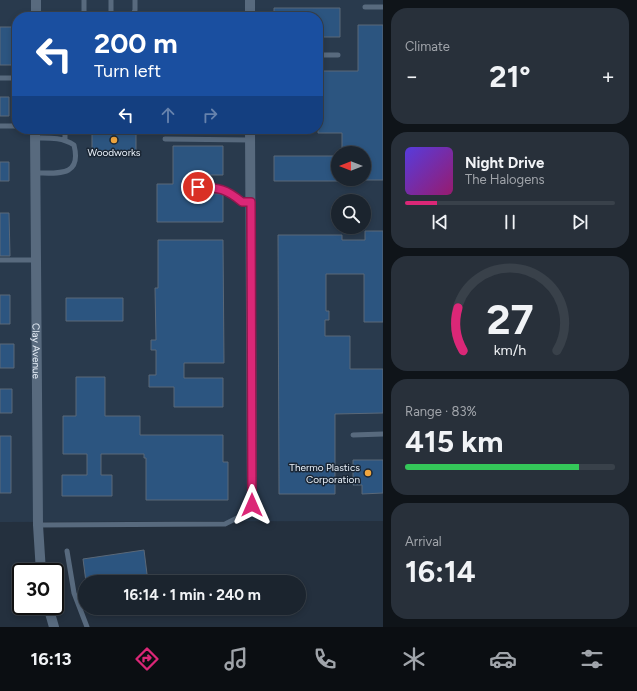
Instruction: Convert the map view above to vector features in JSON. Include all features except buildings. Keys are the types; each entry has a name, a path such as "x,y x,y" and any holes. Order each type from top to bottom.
{"street":[{"path":"36,0 36,12"},
{"path":"250,0 250,12"},
{"name":"Clay Avenue","path":"36,134 38,525 40,563"},
{"path":"250,134 252,505"},
{"path":"51,615 54,627"}],"lane":[{"path":"84,0 84,12"},
{"path":"111,0 111,12"},
{"path":"134,12 135,0"},
{"path":"365,7 383,7"},
{"path":"323,55 338,56"},
{"path":"0,78 12,78"},
{"path":"0,126 12,126"},
{"path":"36,134 66,140 74,145 77,154 71,168 62,173 36,173"},
{"path":"65,134 66,140"},
{"path":"165,138 250,140"},
{"path":"198,187 223,188 242,202 251,202"},
{"path":"0,260 36,260"},
{"path":"353,435 383,434"},
{"path":"38,525 225,524 243,515 252,505"},
{"path":"67,551 74,592 88,627"}],"shaded area":[{"path":"0,0 383,0 383,521 0,522"}],"place":[{"name":"Woodworks","path":"114,140"},
{"name":"Thermo Plastics Corporation","path":"368,473"}],"route":[{"path":"198,187 223,188 242,202 251,202 252,505"}]}
